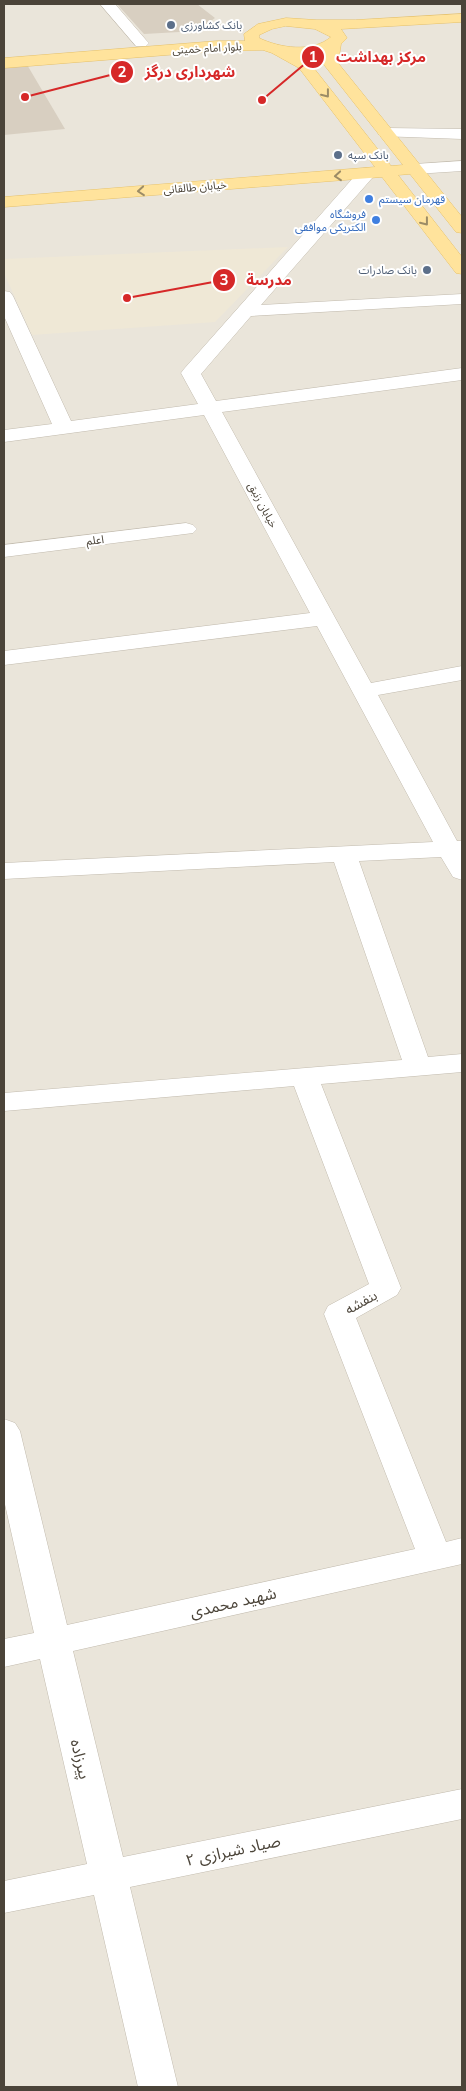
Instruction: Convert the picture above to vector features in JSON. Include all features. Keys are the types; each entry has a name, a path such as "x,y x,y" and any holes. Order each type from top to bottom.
{"main road":[{"path":"276,10 286,22"},
{"path":"316,24 353,26 462,18"},
{"name":"بلوار امام خمینی","path":"4,54 209,38 286,22 316,24"},
{"path":"316,24 329,27 337,32 339,38 335,42 330,63 462,228"},
{"path":"278,50 307,51 323,48 335,42 394,31 462,25"},
{"path":"256,29 251,34 252,40 261,46"},
{"name":"بلوار امام خمینی","path":"4,63 217,46 261,46 278,50"},
{"path":"278,50 304,65 377,173 462,269"},
{"name":"خیابان طالقانی","path":"4,202 416,169"}],"street":[{"path":"107,4 141,43"},
{"path":"386,133 462,134"},
{"path":"416,169 462,166"},
{"name":"خیابان زنبق","path":"377,173 246,311 191,373 364,692 456,848 462,872"},
{"path":"4,296 64,428"},
{"path":"246,311 462,299"},
{"path":"4,436 462,374"},
{"name":"اعلم","path":"4,551 186,529"},
{"path":"4,658 324,618"},
{"path":"364,692 462,673"},
{"path":"4,871 456,848"},
{"path":"344,855 418,1067"},
{"path":"4,1102 462,1063"},
{"name":"بنفشه","path":"304,1076 386,1288 339,1314 449,1554"},
{"name":"پیرزاده","path":"4,1431 158,2087"},
{"name":"شهید محمدی","path":"4,1653 449,1554"},
{"name":"صیاد شیرازی ۲","path":"4,1897 462,1804"}],"shaded area":[{"path":"4,4 462,4 462,2087 4,2087"},
{"path":"288,247 215,322 32,335 4,273 4,259"}],"building":[{"name":"بانک کشاورزی","path":"117,4 197,4 215,18 197,31 144,34"},
{"path":"26,63 65,129 4,135 4,64"}],"place":[{"name":"بانک کشاورزی","path":"171,25"},
{"name":"شهرداری درگز","path":"25,97"},
{"name":"مرکز بهداشت","path":"262,100"},
{"name":"بانک سپه","path":"338,155"},
{"name":"قهرمان سیستم","path":"369,199"},
{"name":"فروشگاه الکتریکی موافقی","path":"376,220"},
{"name":"بانک صادرات","path":"427,270"},
{"name":"مدرسة","path":"127,298"}]}
